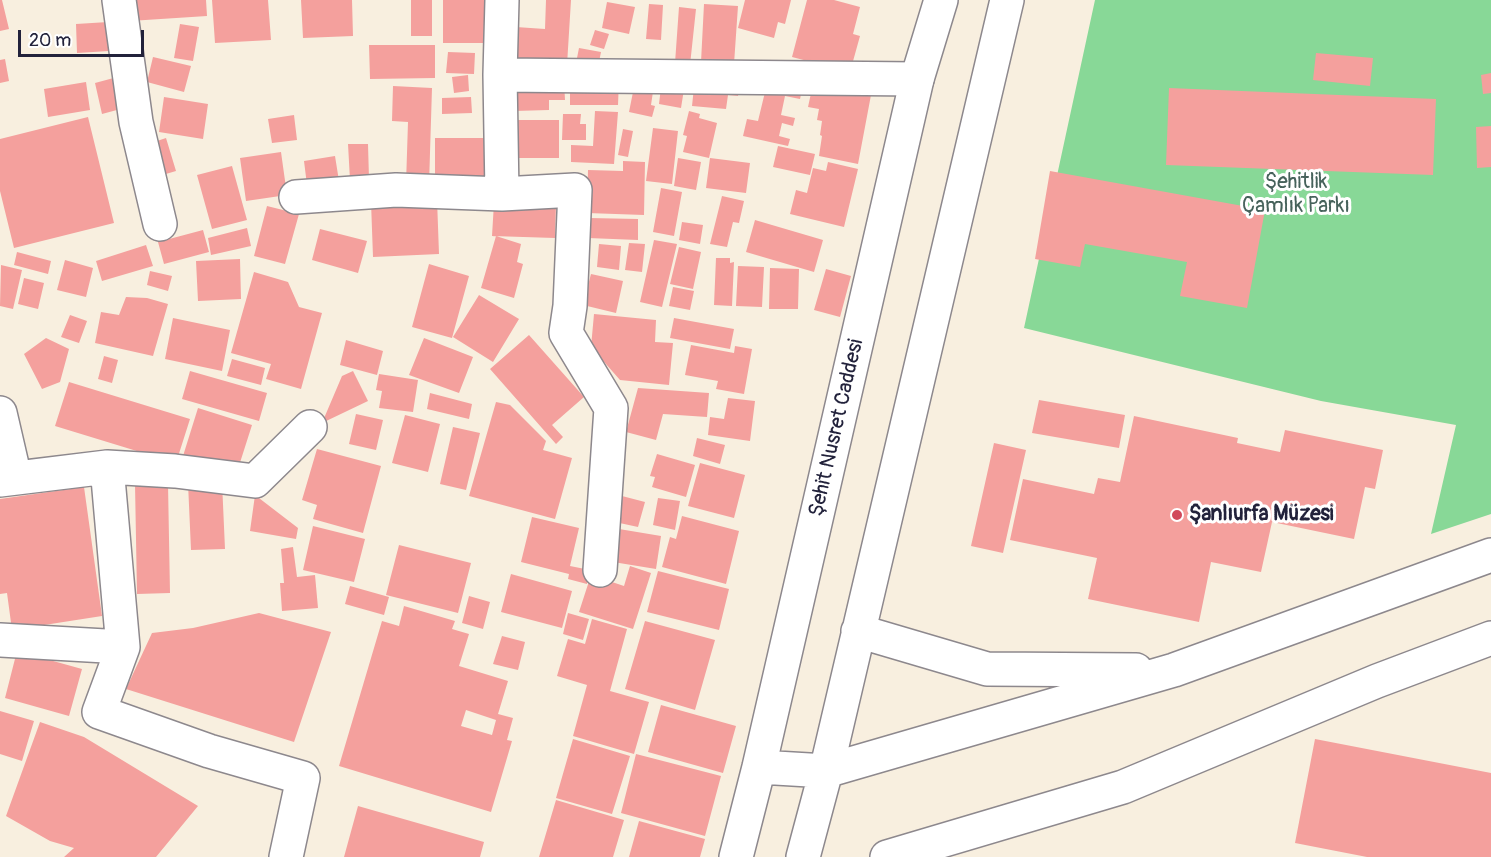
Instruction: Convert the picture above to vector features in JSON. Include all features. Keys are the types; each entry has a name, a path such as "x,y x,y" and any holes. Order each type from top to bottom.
{"street":[{"path":"119,0 136,122 160,224"},
{"path":"502,0 500,75 502,194"},
{"name":"Şehit Nusret Caddesi","path":"736,857 759,767 918,79 941,0"},
{"path":"803,857 826,771 1007,0"},
{"path":"500,75 918,79"},
{"path":"296,197 396,190 502,194 576,190 570,306 566,333 611,408 600,570"},
{"path":"0,413 7,479 107,467 176,471 255,481 310,428"},
{"path":"107,467 123,647 99,712 209,751 303,778 286,857"},
{"path":"759,767 826,771 1174,670 1491,555"},
{"path":"858,631 987,669 1174,670"},
{"path":"887,857 1123,787 1377,681 1491,638"},
{"path":"0,640 123,647"}],"green space":[{"name":"Şehitlik Çamlık Parkı","path":"1095,0 1491,0 1491,514 1431,534 1456,425 1321,401 1024,328"}],"building":[{"path":"0,0 2,0 9,29 0,31"},
{"path":"128,0 206,0 207,16 130,21"},
{"path":"212,0 268,0 271,40 215,43"},
{"path":"301,0 352,0 353,36 303,38"},
{"path":"411,0 432,0 432,36 411,36"},
{"path":"443,0 490,0 489,43 443,43"},
{"path":"546,0 571,0 567,65 514,63 516,27 545,29"},
{"path":"745,0 791,0 785,24 778,22 774,38 738,28"},
{"path":"807,0 834,0 860,7 853,34 860,36 850,72 792,57"},
{"path":"607,2 635,7 629,34 602,28"},
{"path":"649,4 663,5 661,40 646,39"},
{"path":"704,4 738,6 734,64 701,62"},
{"path":"679,7 696,9 690,65 675,63"},
{"path":"108,22 109,51 77,53 76,24"},
{"path":"180,24 199,27 193,61 174,58"},
{"path":"595,30 609,34 604,49 590,45"},
{"path":"369,45 435,45 435,78 370,79"},
{"path":"579,48 601,52 597,72 575,68"},
{"path":"448,52 475,53 474,74 446,73"},
{"path":"1316,53 1373,58 1370,86 1313,80"},
{"path":"153,57 191,66 184,92 147,82"},
{"path":"5,59 9,81 0,83 0,60"},
{"path":"1491,73 1491,93 1483,94 1481,75"},
{"path":"468,75 469,91 454,93 452,77"},
{"path":"121,76 128,107 102,114 95,83"},
{"path":"695,78 740,83 738,96 728,95 726,109 692,106"},
{"path":"662,79 685,83 681,108 659,104"},
{"path":"564,80 565,100 549,100 549,110 514,111 513,81"},
{"path":"570,80 619,80 618,105 570,105"},
{"path":"86,82 90,110 48,117 44,89"},
{"path":"635,82 654,85 651,105 655,106 652,117 629,112"},
{"path":"813,84 871,95 858,164 819,156 822,121 817,120 819,109 808,107"},
{"path":"393,86 432,88 429,185 406,184 408,122 392,121"},
{"path":"1169,88 1436,99 1433,175 1166,165"},
{"path":"802,90 800,99 785,96 781,115 795,118 793,126 782,123 779,136 790,139 788,146 743,136 747,119 758,121 765,92"},
{"path":"164,97 208,104 203,139 159,132"},
{"path":"471,97 472,113 442,114 442,98"},
{"path":"595,111 618,112 614,164 571,162 571,145 593,146"},
{"path":"689,111 700,114 699,118 717,123 709,158 683,152 687,136 683,135"},
{"path":"563,114 581,114 580,124 586,124 586,140 562,140"},
{"path":"294,115 297,140 272,143 268,119"},
{"path":"88,117 114,223 14,248 0,191 0,139"},
{"path":"509,120 559,120 559,158 509,158"},
{"path":"1491,126 1491,167 1477,168 1476,127"},
{"path":"653,128 678,131 672,184 646,181"},
{"path":"623,129 633,131 628,157 618,155"},
{"path":"166,138 176,171 159,176 148,144"},
{"path":"435,138 484,138 484,186 435,186"},
{"path":"348,144 368,144 369,179 350,180"},
{"path":"778,146 815,154 810,175 773,167"},
{"path":"281,152 287,195 246,201 240,158"},
{"path":"335,156 339,181 307,185 304,161"},
{"path":"678,158 701,162 696,190 674,186"},
{"path":"710,158 750,163 746,193 706,188"},
{"path":"623,161 645,162 644,215 587,213 588,170 623,171"},
{"path":"828,162 858,169 844,227 790,214 796,190 807,193 813,168 826,171"},
{"path":"232,166 247,220 212,229 197,175"},
{"path":"1050,171 1265,210 1247,308 1180,296 1187,262 1085,244 1080,267 1035,259"},
{"path":"661,188 682,192 674,236 653,232"},
{"path":"722,196 744,201 739,223 733,222 727,247 710,244"},
{"path":"437,199 439,254 373,257 371,202"},
{"path":"494,203 556,204 555,238 492,236"},
{"path":"267,206 299,214 285,264 254,256"},
{"path":"589,218 638,219 638,240 588,238"},
{"path":"755,220 823,240 814,272 746,252"},
{"path":"682,222 703,225 700,244 679,240"},
{"path":"247,228 251,246 211,255 208,238"},
{"path":"320,229 367,241 358,273 312,260"},
{"path":"203,230 209,252 164,264 158,242"},
{"path":"496,236 521,244 517,262 523,264 514,298 481,288"},
{"path":"654,240 677,244 662,307 640,302"},
{"path":"629,243 645,244 642,272 625,270"},
{"path":"599,244 621,246 619,270 597,267"},
{"path":"146,245 153,266 102,281 96,261"},
{"path":"679,247 701,252 693,289 670,284"},
{"path":"17,252 51,261 48,274 14,265"},
{"path":"716,258 730,258 730,263 734,262 732,306 714,305"},
{"path":"240,259 241,299 198,301 196,261"},
{"path":"65,260 93,268 86,297 57,290"},
{"path":"429,264 469,276 452,338 412,327"},
{"path":"1,265 22,270 13,309 0,306"},
{"path":"738,266 764,267 762,307 736,306"},
{"path":"770,268 799,269 798,309 769,309"},
{"path":"826,269 851,276 840,317 814,310"},
{"path":"150,271 172,276 168,291 147,285"},
{"path":"254,272 288,282 299,307 322,313 301,389 266,379 271,364 231,353"},
{"path":"591,274 623,281 616,313 583,305"},
{"path":"24,278 44,283 38,309 18,304"},
{"path":"673,287 694,291 690,310 669,306"},
{"path":"479,295 519,319 493,362 453,337"},
{"path":"126,297 147,298 168,304 153,356 95,343 101,312 119,315"},
{"path":"594,314 656,320 655,342 673,343 669,385 620,380 591,347"},
{"path":"70,315 87,321 79,343 61,337"},
{"path":"173,318 230,330 222,371 165,359"},
{"path":"674,318 734,329 730,349 670,338"},
{"path":"529,335 584,397 552,425 563,437 556,444 490,369"},
{"path":"46,338 69,349 60,382 42,389 24,354"},
{"path":"424,338 473,357 459,393 409,375"},
{"path":"346,340 383,351 377,375 340,365"},
{"path":"691,345 734,353 735,346 752,349 744,394 716,389 718,381 685,375"},
{"path":"104,356 118,360 112,383 98,379"},
{"path":"232,359 265,368 261,385 227,376"},
{"path":"190,371 267,393 259,421 182,399"},
{"path":"353,371 368,401 322,423 342,376"},
{"path":"379,374 418,380 413,412 379,408 382,391 376,390"},
{"path":"69,382 190,419 176,463 55,426"},
{"path":"638,388 709,393 707,417 663,414 656,440 626,432"},
{"path":"430,393 472,404 469,419 427,409"},
{"path":"728,398 755,401 750,441 708,435 710,417 724,419"},
{"path":"1039,400 1125,415 1119,448 1032,433"},
{"path":"496,402 510,405 546,441 543,450 572,458 555,519 469,496"},
{"path":"198,408 252,425 237,472 183,456"},
{"path":"356,414 383,420 376,450 349,444"},
{"path":"405,415 440,424 428,472 392,463"},
{"path":"1134,416 1238,438 1237,443 1280,452 1285,430 1383,450 1375,489 1365,487 1354,539 1272,522 1261,572 1211,562 1199,622 1088,599 1097,558 1010,540 1023,479 1094,494 1098,478 1120,482"},
{"path":"453,427 480,433 466,490 440,484"},
{"path":"697,438 725,445 720,464 693,456"},
{"path":"994,443 1026,450 1003,553 971,546"},
{"path":"317,449 381,466 363,533 313,519 317,505 302,500"},
{"path":"657,454 695,465 686,497 652,487 655,477 650,476"},
{"path":"700,463 745,475 734,518 688,506"},
{"path":"222,482 225,549 191,550 188,483"},
{"path":"135,484 168,484 170,593 137,594"},
{"path":"84,487 102,616 12,630 7,593 0,594 0,499"},
{"path":"255,495 298,528 296,539 250,531"},
{"path":"622,496 645,502 638,527 615,522"},
{"path":"658,498 680,501 675,530 653,525"},
{"path":"682,516 739,531 726,584 662,567 670,537 676,539"},
{"path":"532,517 579,528 570,566 590,570 587,584 568,579 569,574 521,562"},
{"path":"313,526 365,539 354,582 303,570"},
{"path":"613,528 661,536 656,569 607,561"},
{"path":"399,545 471,563 458,613 386,595"},
{"path":"293,547 297,577 315,575 318,608 282,611 280,583 284,583 281,549"},
{"path":"630,566 651,573 633,629 579,612 591,575 624,586"},
{"path":"658,571 729,589 719,630 647,612"},
{"path":"511,574 572,591 562,628 501,612"},
{"path":"350,586 389,597 384,615 345,604"},
{"path":"469,596 490,602 483,629 462,623"},
{"path":"404,606 455,621 452,629 469,634 459,666 508,681 498,714 513,718 507,740 512,741 491,812 339,766 382,621 399,626","holes":["466,710 496,720 492,735 461,726"]},
{"path":"259,613 331,632 294,742 126,689 152,633 193,628"},
{"path":"568,613 589,619 583,640 563,634"},
{"path":"592,619 627,629 610,691 649,702 634,754 573,736 587,685 557,676 568,639 585,644"},
{"path":"645,621 715,640 695,710 625,689"},
{"path":"502,636 525,642 518,670 493,664"},
{"path":"17,651 82,669 69,716 5,698"},
{"path":"661,705 736,726 723,773 648,752"},
{"path":"0,711 34,721 22,761 0,754"},
{"path":"40,722 84,737 198,806 156,857 64,857 74,848 50,841 6,816"},
{"path":"573,739 630,756 612,814 556,798"},
{"path":"1315,739 1491,773 1491,857 1367,857 1295,843"},
{"path":"636,754 721,776 705,836 621,813"},
{"path":"556,800 624,820 613,857 539,857"},
{"path":"358,806 484,842 480,857 344,857"},
{"path":"639,821 705,839 700,857 629,857"}],"place":[{"name":"Şanlıurfa Müzesi","path":"1177,515"}]}
